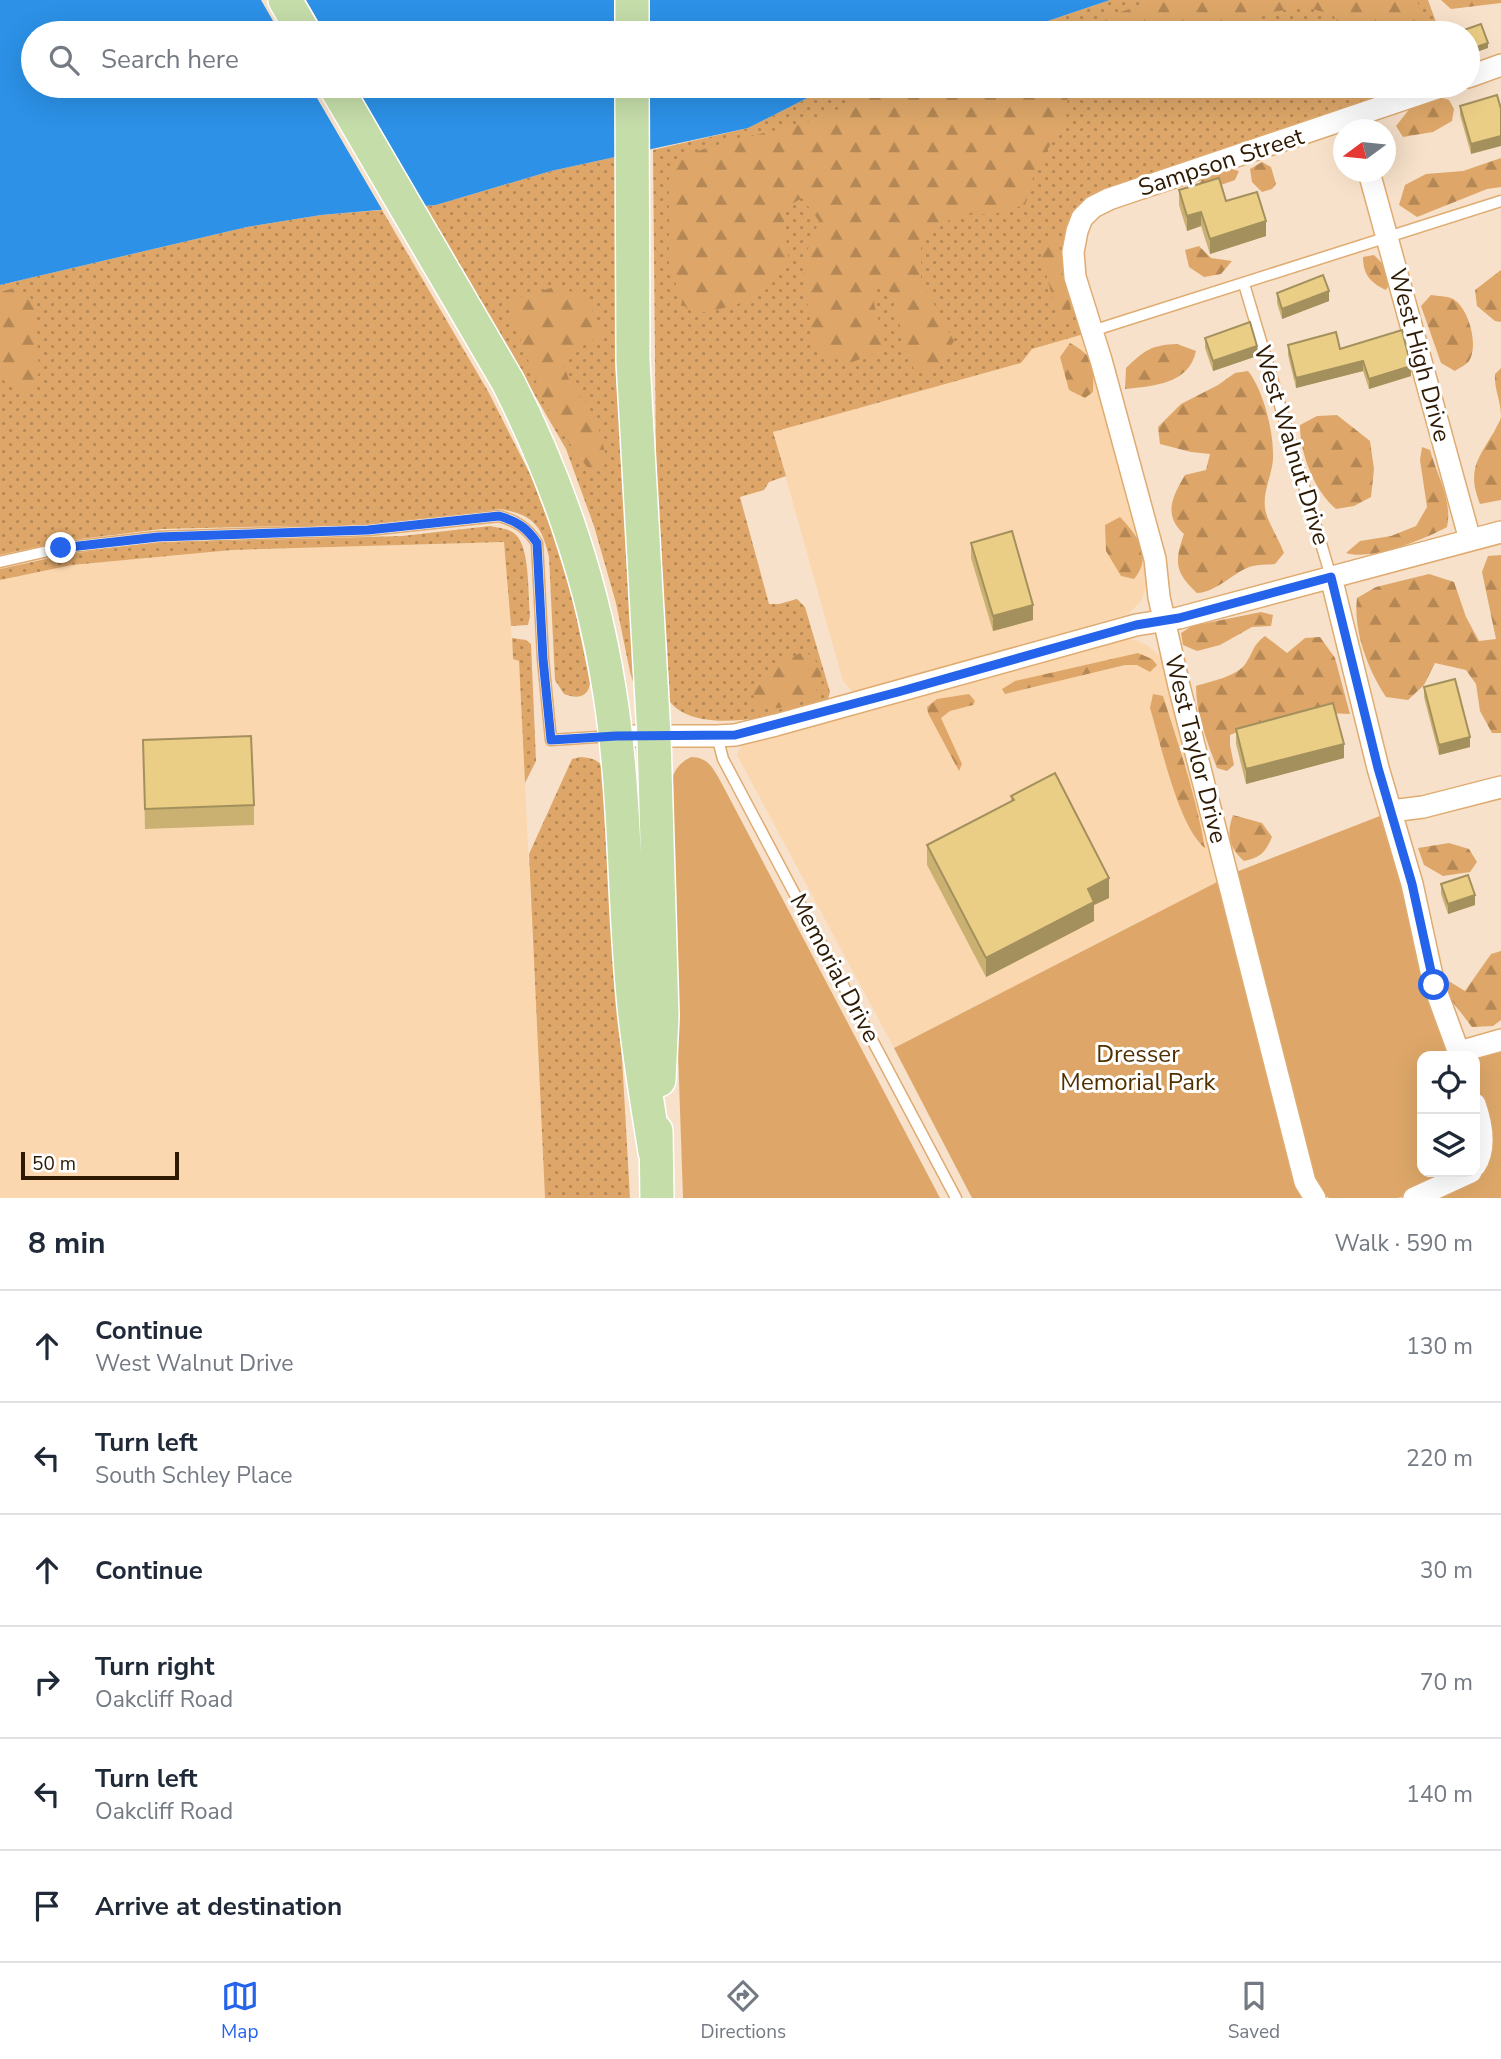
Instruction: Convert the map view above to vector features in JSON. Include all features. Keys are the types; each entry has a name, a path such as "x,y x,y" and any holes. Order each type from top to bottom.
{"main road":[{"path":"285,0 297,21"},
{"path":"632,0 632,21"},
{"path":"342,98 508,382 546,463 573,537 599,634 616,736 635,1017 655,1152"},
{"path":"632,98 633,361 654,736 662,1016 655,1152 657,1198"}],"street":[{"path":"1480,73 1501,65"},
{"name":"Sampson Street","path":"1364,119 1414,98"},
{"name":"Sampson Street","path":"1082,218 1093,207 1109,199 1333,130"},
{"name":"West High Drive","path":"1372,182 1470,540"},
{"name":"West Taylor Drive","path":"1082,218 1073,252 1074,277 1092,331 1155,559 1164,620 1305,1182 1315,1198"},
{"path":"616,736 735,735 1136,625 1501,532"},
{"name":"West Walnut Drive","path":"1331,577 1378,768 1412,884 1434,985 1458,1051"},
{"path":"1391,811 1423,807 1501,787"},
{"path":"1468,1051 1501,1040"},
{"path":"1480,1125 1480,1158"},
{"path":"1414,1198 1460,1177"}],"lane":[{"path":"1092,331 1501,201"},
{"name":"West Walnut Drive","path":"1244,284 1331,577"},
{"path":"0,562 61,548 158,537 368,530 499,516 513,520 528,530 537,543 543,659 551,740 616,736"},
{"name":"Memorial Drive","path":"717,736 723,759 956,1198"}],"shaded area":[{"path":"1084,334 1147,560 1147,582 1142,600 1128,614 869,690 852,691 843,681 773,432 1021,363 1031,349"},
{"path":"505,542 513,659 519,660 545,1198 0,1198 0,580 72,565 232,550"},
{"path":"1127,639 1149,646 1165,661 1223,879 894,1048 737,755 739,750 742,745"}],"green space":[{"path":"1110,0 1428,0 1436,21 1048,21"},
{"path":"1156,0 1417,0 1422,16 1418,21 1336,21 1333,15 1306,7 1272,12 1250,21 1094,21"},
{"path":"1441,0 1501,0 1501,3 1451,9"},
{"path":"807,98 1391,98 1081,210 1084,334 1032,349 1021,363 773,432 786,476 769,482 764,490 740,497 769,604 797,599 805,607 830,692 827,702 789,712 719,721 698,718 680,711 667,698 654,527 656,461 653,150 748,128"},
{"path":"860,98 1068,98 1066,118 1035,171 1025,205 994,214 958,215 921,237 921,280 954,341 937,369 915,371 903,347 895,296 876,280 874,304 887,349 847,364 814,348 802,264 819,221 802,198 783,209 789,263 763,293 733,306 695,314 683,305 669,264 669,177 680,158 709,147 819,119"},
{"path":"1436,98 1449,100 1454,109 1452,121 1433,132 1403,137 1396,126 1411,107"},
{"path":"615,157 615,361 637,682 633,682 630,672 616,603 594,526 566,449 425,206 551,171"},
{"path":"1501,158 1501,187 1487,189 1417,217 1399,205 1405,185 1426,174 1463,171"},
{"path":"1262,162 1271,167 1276,184 1272,189 1262,192 1252,182 1250,169"},
{"path":"1231,169 1239,171 1235,180 1215,187 1196,188 1202,180"},
{"path":"382,210 489,393 531,476 572,596 590,682 582,696 564,694 555,680 549,557 543,537 528,518 511,511 500,509 372,527 162,529 64,541 0,555 0,285 247,227 321,215"},
{"path":"1056,239 1062,255 1072,317 1059,321 1042,259 1042,242"},
{"path":"1199,246 1211,258 1232,261 1221,274 1204,277 1189,267 1185,250"},
{"path":"1374,255 1384,265 1390,283 1386,290 1372,281 1364,269 1363,257"},
{"path":"1501,270 1501,322 1495,321 1477,306 1475,290"},
{"path":"14,288 29,294 36,312 39,373 25,396 5,382 0,374 0,292"},
{"path":"551,288 580,293 594,313 601,335 562,359 570,383 588,405 598,426 607,460 601,472 587,467 543,400 512,317 509,300"},
{"path":"1431,295 1451,298 1459,304 1471,328 1472,354 1468,362 1455,371 1441,363 1421,306"},
{"path":"1070,343 1089,357 1093,368 1093,392 1085,398 1069,390 1060,357"},
{"path":"1177,344 1196,351 1192,362 1178,377 1158,384 1125,389 1126,368 1138,357 1154,347"},
{"path":"1501,368 1501,417 1495,374"},
{"path":"1248,371 1259,390 1270,425 1273,459 1265,506 1284,553 1275,564 1250,567 1210,590 1197,593 1184,579 1178,566 1184,534 1173,520 1172,506 1173,498 1185,475 1206,470 1210,454 1160,444 1158,427 1181,404 1235,373"},
{"path":"1337,415 1370,441 1374,469 1371,497 1354,506 1336,509 1321,492 1310,471 1300,425 1317,416"},
{"path":"1501,417 1501,500 1480,504 1474,474 1479,458"},
{"path":"1422,447 1430,450 1443,489 1448,508 1447,527 1425,538 1383,552 1357,555 1346,553 1360,541 1391,536 1416,526 1427,507 1420,460"},
{"path":"1120,517 1137,539 1143,554 1140,571 1134,579 1121,576 1106,551 1105,525"},
{"path":"490,526 510,531 521,541 527,573 530,616 528,625 511,626 504,542 232,550 72,565 0,580 0,569 140,543 402,536"},
{"path":"1501,555 1501,733 1492,733 1480,711 1476,684 1466,670 1435,663 1424,685 1408,700 1386,697 1363,650 1357,624 1357,598 1376,587 1429,574 1454,582 1466,617 1479,641 1496,639 1482,572 1488,556"},
{"path":"1261,612 1273,615 1271,626 1252,627 1220,645 1197,651 1183,645 1181,633 1192,626"},
{"path":"1265,636 1287,653 1305,638 1320,637 1335,658 1350,714 1326,713 1245,729 1230,735 1234,765 1227,771 1217,768 1200,718 1196,686 1237,672"},
{"path":"512,638 526,640 531,644 536,761 525,783 519,661 513,659"},
{"path":"804,651 815,660 822,682 810,699 779,708 755,707 753,692 777,665"},
{"path":"1138,653 1152,659 1157,665 1150,672 1137,665 1125,665 1005,694 1002,689 1015,681"},
{"path":"969,694 975,701 973,705 950,711 941,718 962,764 959,771 927,707 937,699"},
{"path":"1153,694 1163,696 1192,790 1205,848 1187,822 1171,783 1150,708"},
{"path":"580,757 597,761 606,776 630,1198 545,1198 529,854 572,759"},
{"path":"691,757 707,762 719,779 940,1198 683,1198 669,786 677,769"},
{"name":"Dresser Memorial Park","path":"1385,814 1451,1051 1417,1051 1417,1177 1446,1177 1408,1196 1397,1198 1329,1198 1311,1179 1231,874"},
{"path":"1233,815 1262,823 1272,837 1265,851 1244,861 1235,851 1229,834"},
{"path":"1449,843 1469,849 1477,862 1470,872 1443,876 1424,865 1418,848"},
{"name":"Dresser Memorial Park","path":"1223,879 1309,1198 972,1198 894,1048"},
{"path":"1501,951 1501,1020 1493,1026 1472,1027 1448,996 1447,980 1465,991 1491,954"},
{"path":"1501,1045 1501,1198 1431,1198 1442,1193 1454,1177 1480,1177 1480,1144 1489,1132 1480,1103 1480,1054"}],"water":[{"path":"0,0 1110,0 1048,21 21,21 21,98 807,98 748,128 551,171 436,205 321,215 247,227 0,285"}],"pier":[{"path":"261,0 306,0 318,21 273,21"},
{"path":"317,98 363,98 427,209 384,213"}],"building":[{"path":"1480,24 1488,43 1480,46"},
{"path":"1497,95 1501,109 1501,136 1471,144 1460,106"},
{"path":"1219,178 1226,201 1257,192 1266,221 1210,239 1201,212 1187,216 1179,190"},
{"path":"1323,275 1329,291 1282,309 1277,293"},
{"path":"1250,322 1257,346 1213,361 1205,338"},
{"path":"1402,330 1411,366 1369,379 1363,361 1296,378 1288,345 1336,332 1340,349"},
{"path":"1012,531 1033,605 993,616 971,543"},
{"path":"1455,679 1470,737 1439,745 1424,687"},
{"path":"1333,703 1344,744 1246,769 1236,729"},
{"path":"251,736 254,805 145,809 143,740"},
{"path":"1055,773 1109,878 1088,889 1094,902 986,958 927,845 1014,800 1011,796"},
{"path":"1468,875 1475,895 1448,904 1441,884"}],"route":[{"path":"61,548 158,537 368,530 499,516 513,520 528,530 537,543 543,659 551,740 616,736 735,735 1136,625 1179,618 1331,577 1378,768 1412,884 1434,985"}]}
